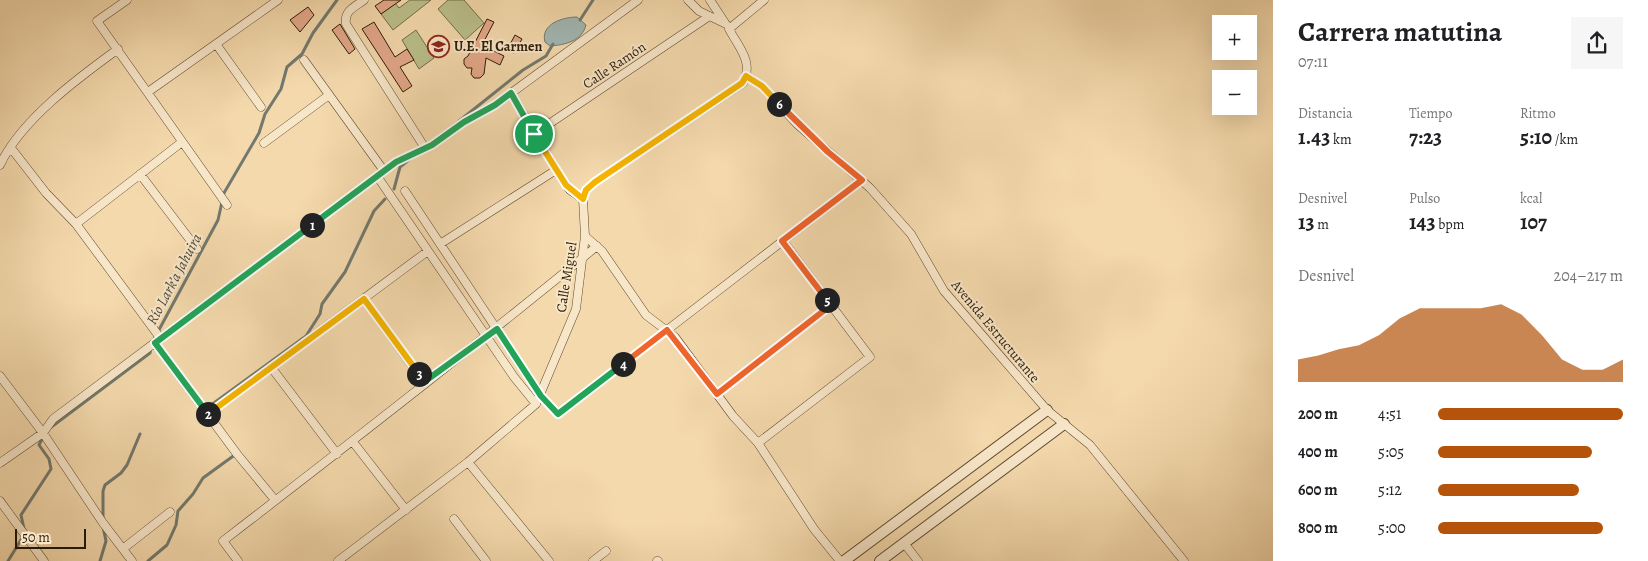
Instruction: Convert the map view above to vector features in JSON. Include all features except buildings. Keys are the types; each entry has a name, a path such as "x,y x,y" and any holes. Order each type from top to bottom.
{"street":[{"path":"127,0 98,21 227,205"},
{"path":"148,92 278,0"},
{"path":"364,0 348,11 345,16 346,24 425,148"},
{"path":"0,463 43,433 53,419 384,170 425,148 511,93 638,0"},
{"path":"688,0 708,16 727,27"},
{"path":"511,93 556,170 570,190 583,199 586,190 595,182 742,83 748,69 745,58 710,0"},
{"path":"727,27 764,0"},
{"name":"Calle Ramón","path":"534,134 708,16"},
{"path":"216,44 261,106"},
{"path":"0,165 18,136 34,118 118,49"},
{"path":"304,60 384,170"},
{"name":"Avenida Estructurante","path":"746,76 762,86 797,124 862,180 911,234 944,292 1047,410 1090,445 1184,561"},
{"path":"264,143 329,95"},
{"path":"76,224 182,142"},
{"path":"11,148 46,193 76,224 208,414 275,500"},
{"path":"440,244 556,170"},
{"path":"140,174 197,249"},
{"path":"377,176 488,336 514,377 536,404"},
{"path":"405,190 541,396 558,414 862,180"},
{"name":"Calle Miguel","path":"338,561 468,462 536,404 541,396 576,309 585,236 583,199"},
{"path":"585,236 598,246 646,315 667,330 732,416 758,443 814,529 840,561"},
{"path":"758,443 870,357 782,241"},
{"path":"238,561 223,541 338,454 424,382 497,329 598,246"},
{"path":"208,414 428,251"},
{"path":"364,299 424,382"},
{"path":"717,394 831,305"},
{"path":"271,367 338,454"},
{"path":"0,376 43,433 102,523 124,548 132,561"},
{"path":"844,561 1047,410"},
{"path":"881,561 1064,424"},
{"path":"353,442 406,510"},
{"path":"468,462 549,561"},
{"path":"0,501 44,561"},
{"path":"124,548 170,512"},
{"path":"454,519 486,561"},
{"path":"904,543 918,561"},
{"path":"593,561 606,551"}],"green space":[{"path":"410,0 431,0 393,30 381,14 395,3 399,8"},
{"path":"448,0 464,0 484,23 465,40 438,9"},
{"path":"416,30 434,58 419,69 402,40"}],"water":[{"path":"577,17 586,25 581,35 567,43 550,46 545,42 544,36 549,26 565,18"}],"waterway":[{"name":"Río Lark’a Jahuira","path":"153,341 218,220 224,193 259,133 265,114 281,89 287,67 302,54 313,33 337,0"},
{"name":"Río Lark’a Jahuira","path":"580,20 593,0"},
{"name":"Río Lark’a Jahuira","path":"459,121 523,70 546,56 553,44"},
{"name":"Río Lark’a Jahuira","path":"394,189 400,167 410,159"},
{"name":"Río Lark’a Jahuira","path":"209,410 207,408 306,336 320,314 322,304 345,272 374,211 385,199"},
{"name":"Río Lark’a Jahuira","path":"50,428 150,353 151,347"},
{"name":"Río Lark’a Jahuira","path":"103,521 103,491 105,485 121,473 127,465 140,434"},
{"name":"Río Lark’a Jahuira","path":"24,529 21,515 51,469 49,459 39,445 43,437"},
{"name":"Río Lark’a Jahuira","path":"148,561 167,545 176,525 178,511 193,494 203,478 236,454"},
{"name":"Río Lark’a Jahuira","path":"100,561 106,541 103,527"},
{"name":"Río Lark’a Jahuira","path":"8,561 24,535"}],"place":[{"name":"U.E. El Carmen","path":"438,46"}],"route":[{"path":"746,76 755,81 762,86 797,124 862,180 782,241 831,305 717,394 675,337 667,330 558,414 541,396 497,329 424,382 364,299 208,414 155,343 396,162 432,145 464,122 495,105 511,93 534,134 566,185 574,194 583,199 586,190 595,182 742,83 746,76"}]}
